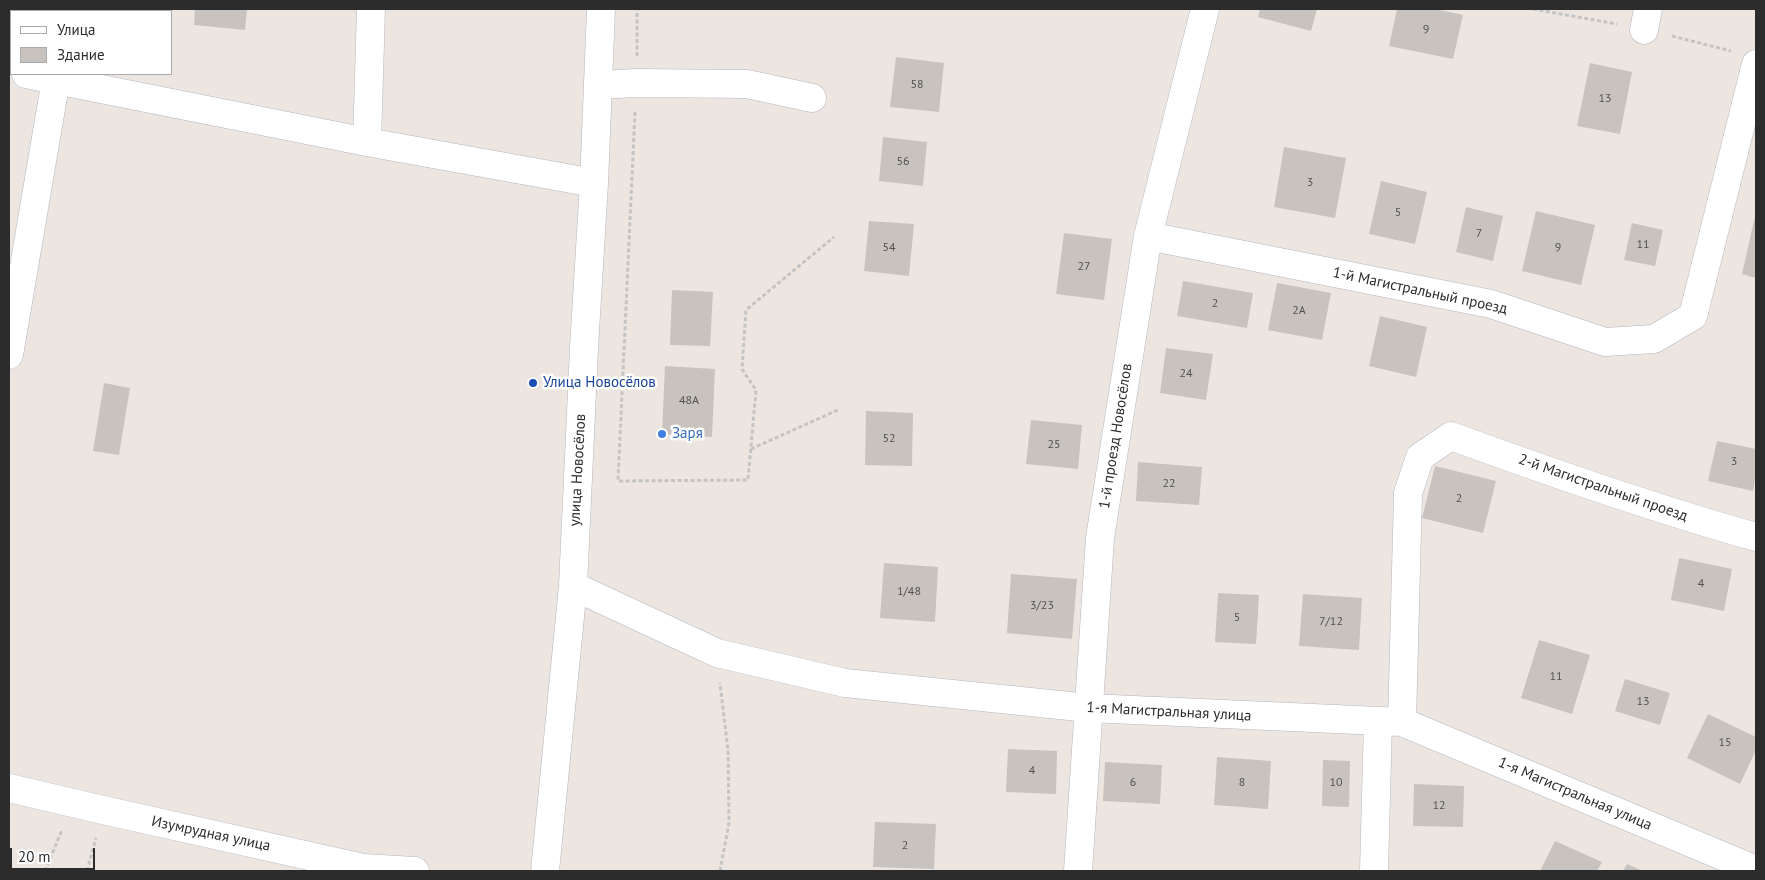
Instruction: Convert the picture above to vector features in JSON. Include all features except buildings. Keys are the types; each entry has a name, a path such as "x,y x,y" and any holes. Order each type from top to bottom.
{"street":[{"path":"367,142 371,9"},
{"name":"улица Новосёлов","path":"545,871 573,586 583,357 594,184 600,9"},
{"name":"1-й проезд Новосёлов","path":"1078,871 1100,538 1148,236 1205,9"},
{"name":"1-й Магистральный проезд","path":"1148,236 1491,304 1605,342 1654,339 1693,316 1756,64"},
{"path":"32,75 367,142 594,184"},
{"path":"9,355 56,79"},
{"path":"598,85 636,83 747,84 812,98"},
{"name":"2-й Магистральный проезд","path":"1390,722 1408,493 1420,457 1452,436 1575,481 1756,537"},
{"name":"1-я Магистральная улица","path":"573,586 717,653 845,683 1088,708 1390,722 1756,870"},
{"path":"1374,871 1390,722"},
{"name":"Изумрудная улица","path":"9,788 364,868 415,871"}],"path":[{"path":"637,9 636,83 618,481 748,480 756,390 742,369 746,310 834,237"},
{"path":"750,450 840,409"},
{"path":"717,653 728,759 729,823 720,871"},
{"path":"45,871 72,803"},
{"path":"87,871 103,810"}],"place":[{"name":"Улица Новосёлов","path":"533,383"},
{"name":"Заря","path":"662,434"}]}
